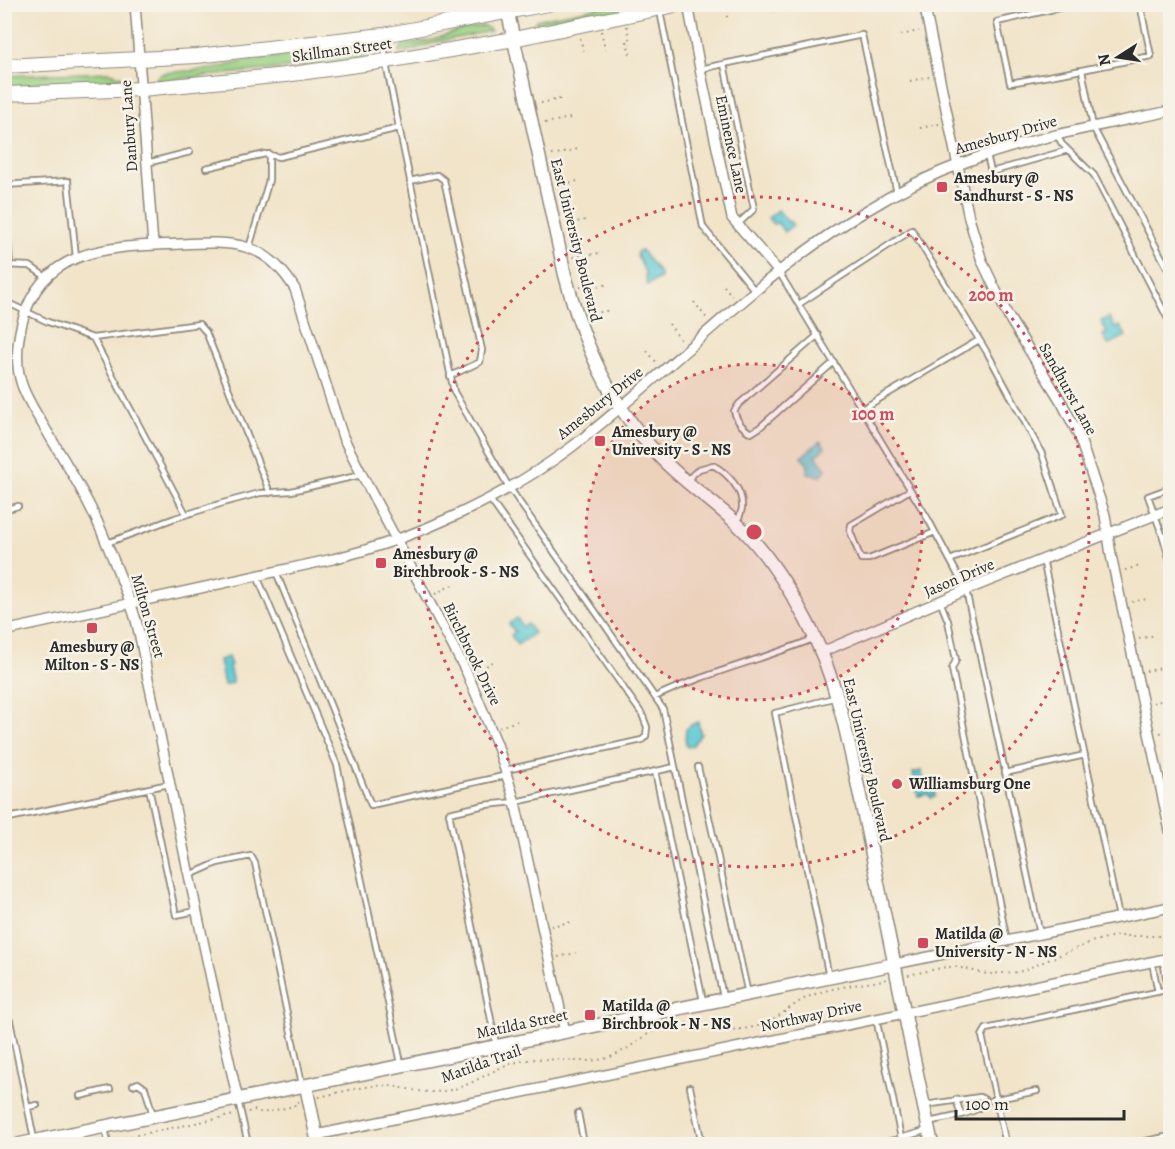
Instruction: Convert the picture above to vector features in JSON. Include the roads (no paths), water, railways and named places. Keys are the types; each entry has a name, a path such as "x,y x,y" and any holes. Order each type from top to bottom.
{"main road":[{"name":"Skillman Street","path":"4,66 197,56 383,35 507,9 548,4"},
{"name":"Skillman Street","path":"4,94 141,88 285,75 386,61 514,39 680,4"}],"street":[{"name":"Danbury Lane","path":"135,4 153,245"},
{"name":"Eminence Lane","path":"688,4 732,218 779,272"},
{"name":"Sandhurst Lane","path":"924,4 957,165 982,261 1008,316 1053,387 1079,436 1098,489 1170,831"},
{"name":"East University Boulevard","path":"507,9 565,275 577,318 592,358 620,407 658,456 737,524 763,551 788,586 822,652 845,728 932,1144"},
{"name":"Amesbury Drive","path":"4,631 276,572 378,548 396,540 509,487 568,450 779,272 833,232 898,194 957,165 987,155 1057,135 1170,111"},
{"name":"Birchbrook Drive","path":"153,245 211,243 249,248 270,257 285,272 295,290 333,410 362,475 477,694 507,772 565,1032"},
{"name":"Milton Street","path":"153,245 107,249 76,256 58,266 46,277 26,310 17,356 21,383 28,401 81,488 107,543 130,605 138,632 238,1100"},
{"path":"1108,534 1170,509"},
{"name":"Jason Drive","path":"822,652 966,590 1108,534"},
{"name":"Matilda Street","path":"20,1144 1170,907"},
{"name":"Northway Drive","path":"317,1140 876,1017 1167,958"},
{"path":"304,1086 317,1140"}],"lane":[{"path":"1076,4 997,22 1010,83 1151,56 1140,4"},
{"path":"659,9 703,227 756,292"},
{"path":"383,35 399,128 454,392 509,487 663,709 723,999"},
{"path":"700,69 862,35 898,194"},
{"path":"724,64 754,209 738,224"},
{"path":"1082,70 1093,127 1170,273"},
{"path":"206,168 265,154 279,157 399,128"},
{"path":"1057,135 1068,150 1094,175 1170,323"},
{"path":"987,155 991,172 1068,150"},
{"path":"147,163 190,153"},
{"path":"249,248 269,180 269,154"},
{"path":"410,181 437,175 444,180 482,350 480,362 450,376"},
{"path":"46,277 30,266 7,265 4,187 68,181 76,256"},
{"path":"798,304 912,230 979,340 1042,454 1062,515 950,560"},
{"path":"779,272 910,489 966,590 1040,934"},
{"path":"4,301 48,322 93,338 199,324 207,332 270,493"},
{"path":"818,335 739,404 734,411 737,420 751,433 834,362"},
{"path":"93,338 186,514"},
{"path":"862,409 979,340"},
{"path":"686,481 699,469 713,465 726,473 738,491 742,508 737,524"},
{"path":"107,543 232,500 291,491 362,475"},
{"path":"1170,488 1148,496 1156,514 1170,561"},
{"path":"910,489 851,525 850,531 861,559 869,559 935,532"},
{"path":"276,572 371,805 642,740 646,736 647,727 642,714 489,497"},
{"path":"4,510 18,506"},
{"path":"1163,537 1170,534"},
{"path":"1043,559 1119,917"},
{"path":"257,576 337,765 402,1066"},
{"path":"940,601 955,651 956,660 952,669 1007,940"},
{"path":"655,698 816,638"},
{"path":"830,977 775,713 837,697"},
{"path":"1005,773 1085,755"},
{"path":"496,1046 449,813 485,805 515,802 675,767"},
{"path":"698,767 748,994"},
{"path":"655,771 704,1004"},
{"path":"4,819 170,783"},
{"path":"149,788 176,915 197,911"},
{"path":"189,876 217,863 251,856 255,863 304,1086"},
{"path":"1167,958 1170,998"},
{"path":"1152,961 1158,992"},
{"path":"1005,1144 982,1036 986,1029 1169,989"},
{"path":"876,1017 901,1138"},
{"path":"10,1021 34,1142"},
{"path":"133,1085 138,1083 146,1088 153,1117"},
{"path":"690,1087 702,1144"},
{"path":"80,1096 110,1089"},
{"path":"923,1106 980,1097 987,1101 995,1100 1037,1091"},
{"path":"956,1099 961,1114"},
{"path":"238,1100 248,1144"},
{"path":"880,1144 980,1108 987,1101"},
{"path":"27,1107 37,1105"},
{"path":"578,1113 584,1144"},
{"path":"105,1127 108,1144"},
{"path":"1132,1144 1170,1136"}],"water":[{"path":"778,210 793,225 784,232 778,223 773,224 768,218"},
{"path":"641,250 660,274 660,278 647,285 645,272 637,255 637,252"},
{"path":"1109,317 1115,328 1120,326 1126,336 1108,345 1103,335 1107,333 1101,321"},
{"path":"820,441 825,447 816,456 826,469 821,476 807,474 808,465 801,457"},
{"path":"517,618 523,627 527,624 534,633 517,645 511,635 515,632 509,624"},
{"path":"228,657 233,683 224,685 219,660"},
{"path":"698,722 701,734 692,746 687,747 686,730"},
{"path":"921,771 924,780 934,784 935,797 931,798 928,794 918,796 913,773"}],"place":[{"name":"Amesbury @ Sandhurst - S - NS","path":"942,187"},
{"name":"Amesbury @ University - S - NS","path":"600,441"},
{"name":"Amesbury @ Birchbrook - S - NS","path":"381,563"},
{"name":"Amesbury @ Milton - S - NS","path":"92,628"},
{"name":"Williamsburg One","path":"897,784"},
{"name":"Matilda @ University - N - NS","path":"923,943"},
{"name":"Matilda @ Birchbrook - N - NS","path":"590,1015"}]}
